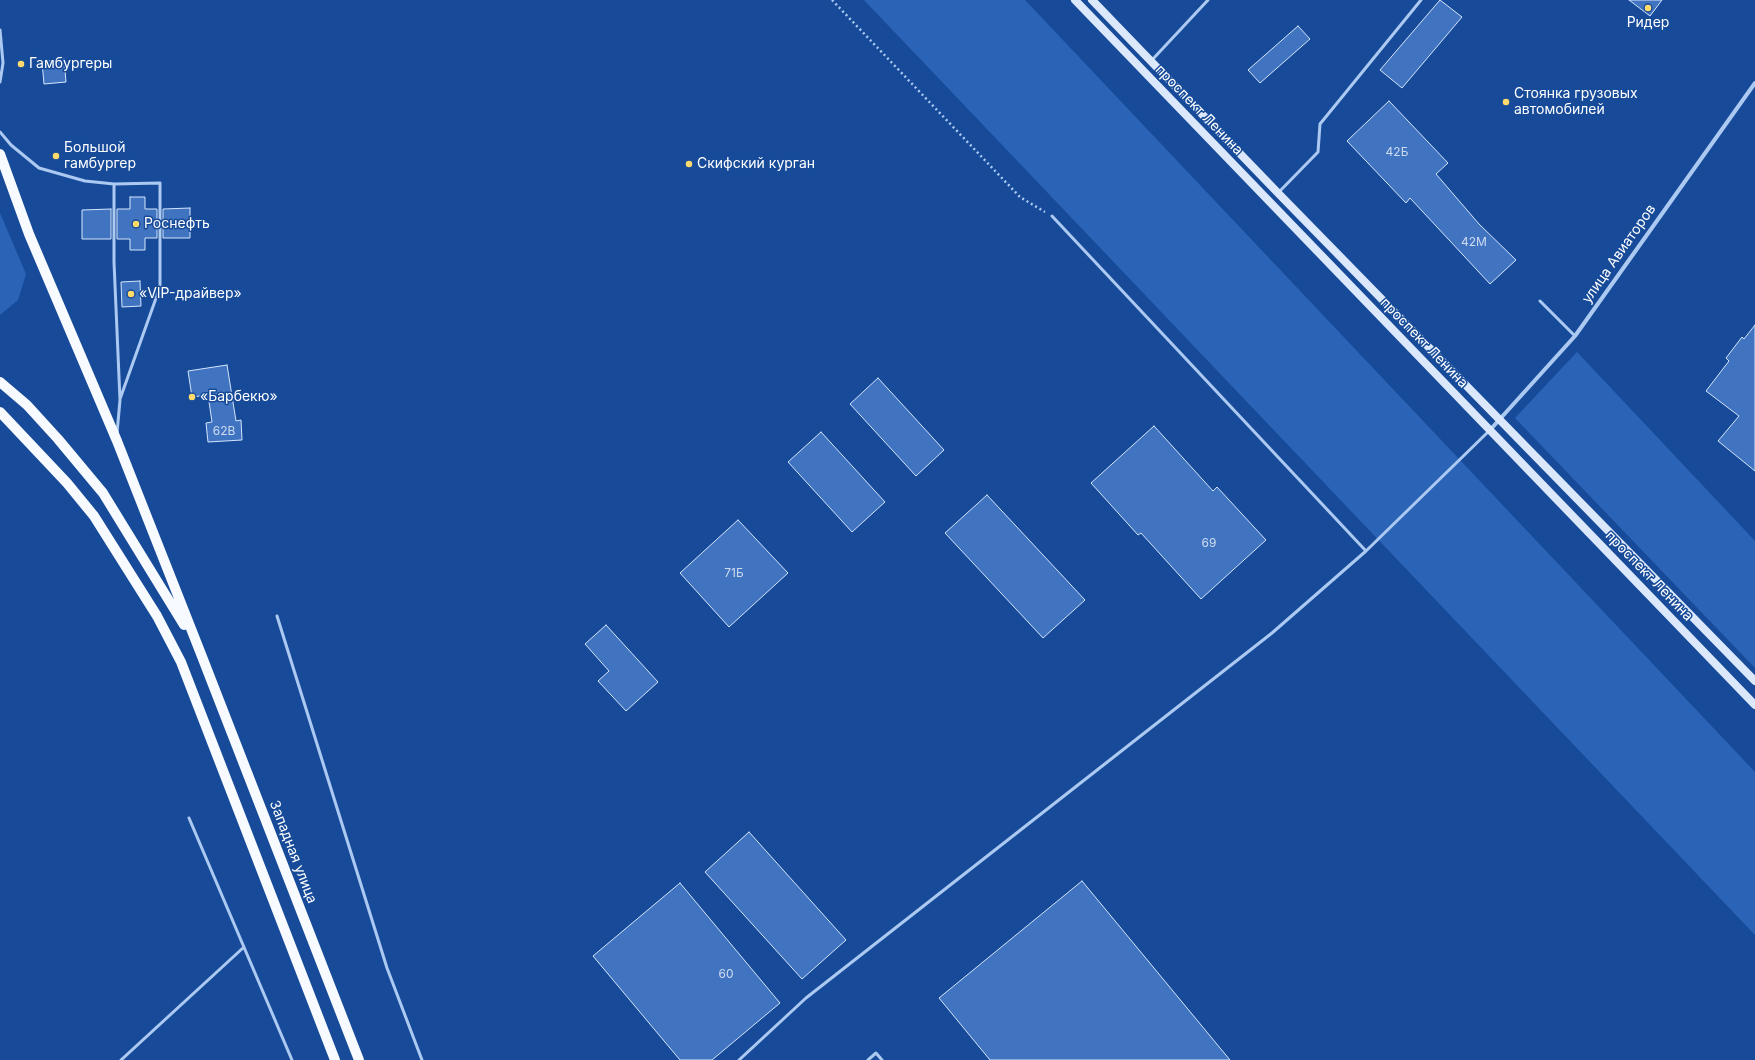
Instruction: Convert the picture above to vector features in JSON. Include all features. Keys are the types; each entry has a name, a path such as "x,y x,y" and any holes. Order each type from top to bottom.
{"main road":[{"name":"проспект Ленина","path":"1075,0 1755,705"},
{"name":"проспект Ленина","path":"1092,0 1278,193 1755,681"},
{"path":"0,154 29,234 117,441 202,654"},
{"path":"0,382 37,417 103,493 144,557 202,654"},
{"path":"2,415 67,483 94,516 157,616 181,662 335,1060"},
{"name":"Западная улица","path":"202,654 359,1060"}],"street":[{"name":"улица Авиаторов","path":"1490,430 1575,336 1755,83"}],"lane":[{"path":"1151,62 1208,0"},
{"path":"1278,193 1318,152 1320,124 1421,0"},
{"path":"0,30 3,63 0,82"},
{"path":"0,132 11,145 39,168 85,181 114,184 160,183 160,286 120,400"},
{"path":"114,184 115,277 120,400 117,441"},
{"path":"1052,216 1366,551"},
{"path":"1540,301 1575,336"},
{"path":"739,1060 806,998 1272,633 1366,551 1490,430"},
{"path":"277,616 387,968 422,1060"},
{"path":"189,818 292,1060"},
{"path":"121,1060 244,947"},
{"path":"868,1060 876,1053 882,1060"}],"path":[{"path":"832,0 1020,197 1052,216"}],"shaded area":[{"path":"864,0 1025,0 1755,772 1755,935"},
{"path":"0,213 26,274 18,300 0,315"},
{"path":"1577,352 1755,541 1755,668 1515,418"}],"building":[{"path":"1440,0 1462,17 1402,88 1380,70"},
{"name":"Ридер","path":"1629,0 1662,0 1650,16"},
{"path":"1298,26 1310,39 1260,83 1248,70"},
{"path":"64,59 66,82 44,84 42,62"},
{"path":"1389,101 1448,163 1436,174 1479,224 1516,260 1490,284 1410,198 1406,203 1347,141"},
{"path":"130,197 145,197 145,209 157,209 157,238 145,238 145,250 130,250 130,239 117,239 117,209 130,209"},
{"path":"190,208 190,238 163,238 163,209"},
{"path":"111,209 111,239 82,239 82,210"},
{"name":"«VIP-драйвер»","path":"140,281 141,306 122,307 121,282"},
{"path":"1755,325 1755,471 1718,441 1739,416 1706,391 1729,361 1726,358 1742,337 1744,339"},
{"path":"227,365 236,421 241,420 242,440 208,442 206,423 212,422 208,395 192,397 188,371"},
{"path":"878,378 944,450 916,476 850,404"},
{"path":"1154,426 1213,491 1217,487 1266,540 1201,599 1141,533 1138,535 1091,483"},
{"path":"821,432 885,502 852,532 788,462"},
{"path":"987,495 1085,600 1043,638 945,533"},
{"path":"738,520 788,573 729,627 680,573"},
{"path":"606,625 658,682 626,711 598,681 609,671 585,644"},
{"path":"749,832 846,940 802,979 705,872"},
{"path":"1082,881 1230,1060 990,1060 939,998"},
{"path":"680,883 780,1003 712,1060 680,1060 593,956"}],"place":[{"name":"Ридер","path":"1648,8"},
{"name":"Гамбургеры","path":"21,64"},
{"name":"Стоянка грузовых автомобилей","path":"1506,102"},
{"name":"Большой гамбургер","path":"56,156"},
{"name":"Скифский курган","path":"689,164"},
{"name":"Роснефть","path":"136,224"},
{"name":"«VIP-драйвер»","path":"131,294"},
{"name":"«Барбекю»","path":"192,397"}]}
